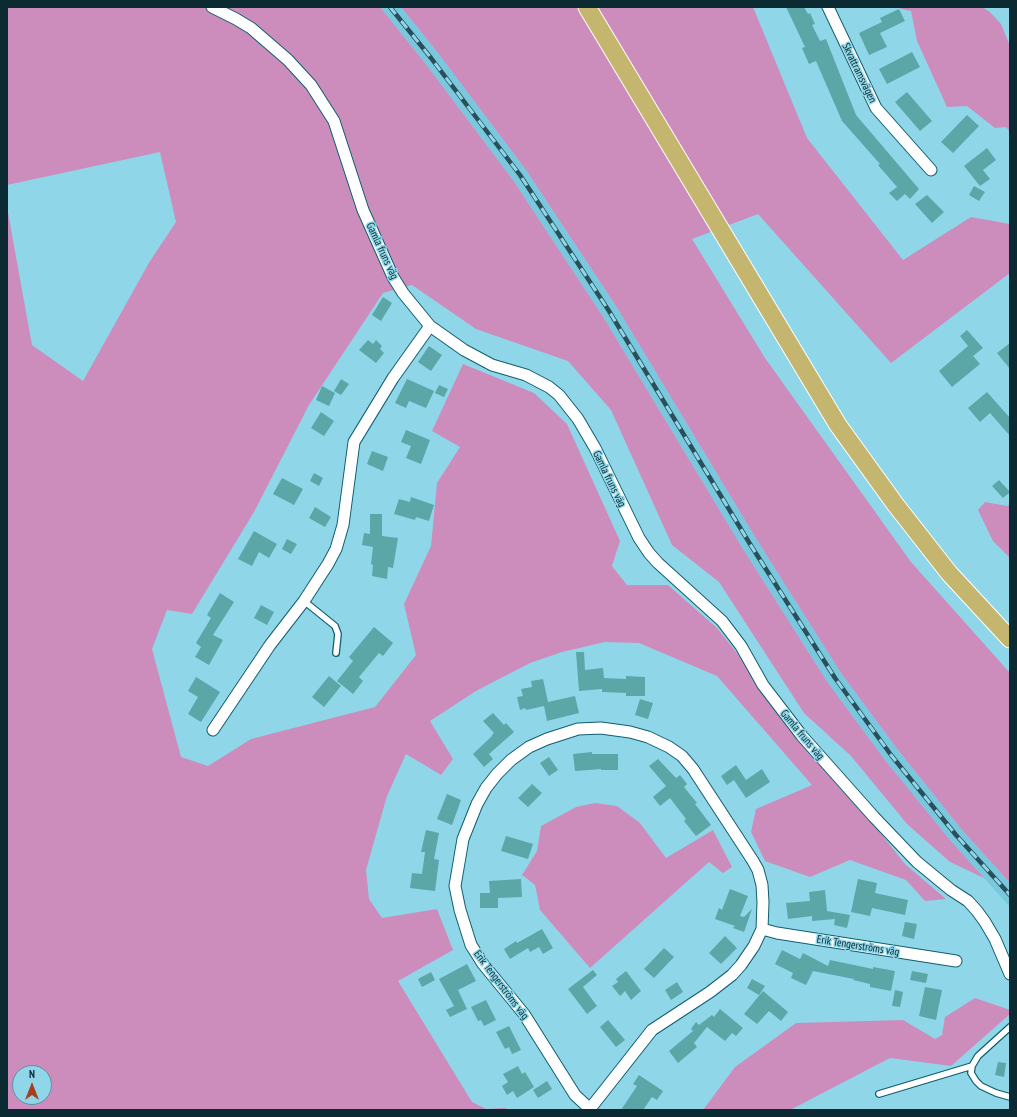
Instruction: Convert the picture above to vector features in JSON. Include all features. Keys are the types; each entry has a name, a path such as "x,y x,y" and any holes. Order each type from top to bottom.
{"main road":[{"path":"587,7 838,425 895,504 949,573 1010,639"}],"street":[{"name":"Gamla fruns väg","path":"212,7 251,28 288,60 311,85 334,121 363,210 393,277 403,293 430,326 464,350 492,365 526,375 549,387 559,395 578,419 595,448 639,538 649,553 722,621 741,646 767,691 802,736 874,817 917,862 951,890 968,901 977,911 992,934 1010,974"},
{"name":"Skvattramsvägen","path":"828,7 876,108 931,170"},
{"path":"213,730 270,645 304,601 328,564 336,549 343,525 354,442 393,378 430,326"},
{"name":"Erik Tengerströms väg","path":"601,728 630,732 648,737 669,747 682,756 693,769 753,860 758,870 762,885 763,902 762,929 754,946 741,965 732,975 652,1030 590,1110 575,1095 524,1014 483,964 471,946 463,922 455,886 463,839 476,804 497,774 511,760 529,748 547,739 578,729 601,728"},
{"name":"Erik Tengerströms väg","path":"762,929 776,933 956,961"}],"lane":[{"path":"304,601 335,626 338,634 336,654"},
{"path":"1010,1027 978,1056 972,1066 971,1073 981,1086 996,1093 1010,1097"},
{"path":"879,1094 972,1066"}],"shaded area":[{"path":"7,7 380,7 425,63 513,180 602,315 743,549 828,683 885,760 950,840 984,878 950,862 907,824 851,756 804,713 719,582 672,545 611,410 568,361 476,329 412,285 383,293 309,405 254,512 192,614 167,610 152,649 181,757 208,766 251,739 375,707 416,655 404,604 431,546 437,483 460,447 432,431 463,364 534,393 567,424 620,541 612,566 627,585 668,585 717,628 905,864 946,899 925,901 906,880 850,860 810,877 765,861 751,832 756,809 812,785 717,676 639,643 605,642 562,652 530,663 476,691 430,721 453,759 441,775 406,754 387,796 366,870 369,899 382,918 437,909 453,950 398,981 472,1102 486,1109 505,1108 510,1110 7,1110 7,207 32,345 83,381 150,261 176,222 160,152 7,185"},
{"path":"380,7 401,7 438,53 526,170 616,306 757,540 841,673 898,750 962,830 1010,883 1010,907 950,840 885,760 828,683 743,549 602,315 513,180 425,63"},
{"path":"401,7 753,7 807,138 903,260 971,217 1010,224 1010,273 891,363 758,214 692,239 765,358 911,562 1010,673 1010,883 962,830 898,750 841,673 757,540 616,306 526,170 438,53"},
{"path":"900,7 982,7 990,12 1001,24 1010,46 1010,132 1006,127 995,128 967,106 947,107 917,41 911,11 901,9"},
{"path":"985,502 1007,506 1010,504 1010,558 993,541 978,510"},
{"path":"595,803 617,806 640,823 666,858 713,830 732,867 723,873 709,862 590,968 540,910 535,885 522,875 537,851 541,826 576,807"},
{"path":"975,998 1010,1010 1010,1014 951,1066 890,1058 790,1110 703,1110 735,1067 796,1023 903,1020 935,1039 942,1035 945,1017"}],"building":[{"path":"786,7 804,7 808,14 810,13 815,24 812,25 820,41 826,39 856,115 919,189 910,199 905,194 897,201 889,193 897,187 878,165 880,164 842,121 816,61 809,64 802,48 805,47"},
{"path":"899,9 905,21 880,33 887,47 869,55 859,33 882,22 880,18"},
{"path":"912,52 920,67 887,84 879,69"},
{"path":"907,92 932,121 920,131 895,102"},
{"path":"967,115 979,126 953,153 941,142"},
{"path":"987,148 996,160 983,170 990,179 980,186 964,166"},
{"path":"974,186 985,192 979,201 969,195"},
{"path":"927,195 944,212 932,223 915,204"},
{"path":"383,297 392,303 381,321 372,315"},
{"path":"967,330 983,348 973,356 980,364 952,387 939,371 968,346 960,336"},
{"path":"368,340 373,344 376,340 382,346 380,349 384,353 376,363 359,350"},
{"path":"1010,343 1010,369 997,353"},
{"path":"429,346 442,355 431,371 418,362"},
{"path":"341,379 349,384 341,395 334,391"},
{"path":"407,379 434,391 426,408 409,401 406,408 395,403"},
{"path":"439,385 448,389 444,397 435,393"},
{"path":"322,386 335,393 329,406 316,400"},
{"path":"987,392 1010,418 1010,436 990,413 980,422 968,408"},
{"path":"321,412 334,421 324,436 311,428"},
{"path":"406,430 430,440 421,464 406,458 411,446 401,442"},
{"path":"372,451 388,457 383,471 367,464"},
{"path":"314,473 323,478 319,486 310,481"},
{"path":"282,478 303,489 294,505 273,494"},
{"path":"999,480 1010,492 1003,498 992,486"},
{"path":"411,497 434,505 429,521 416,517 415,520 394,514 399,499 410,502"},
{"path":"315,507 331,517 325,527 309,518"},
{"path":"370,514 382,514 382,536 398,538 393,568 388,567 387,579 372,576 373,565 371,564 373,547 362,545 364,533 370,534"},
{"path":"254,531 277,544 269,558 259,552 252,566 238,559"},
{"path":"287,539 297,544 291,554 282,549"},
{"path":"220,593 234,602 213,635 223,640 209,665 195,657 201,647 196,643 211,618 207,615"},
{"path":"261,605 274,612 267,625 254,618"},
{"path":"374,627 393,643 383,656 379,653 359,677 363,681 353,694 337,681 353,661 349,657"},
{"path":"576,652 584,652 585,670 603,668 604,678 626,679 626,676 645,677 645,696 626,696 626,693 602,692 602,689 579,691"},
{"path":"329,676 341,686 324,707 312,697"},
{"path":"196,677 220,692 201,722 188,714 198,697 188,691"},
{"path":"543,679 548,702 575,696 579,713 547,721 544,706 520,710 517,697 523,696 521,689 532,687 531,681"},
{"path":"640,699 653,703 648,719 635,715"},
{"path":"493,713 504,725 506,723 514,732 489,754 493,759 484,767 473,754 494,733 483,721"},
{"path":"592,752 592,754 618,754 618,770 601,769 575,771 573,754"},
{"path":"549,757 558,770 549,776 540,763"},
{"path":"658,759 676,778 680,775 687,784 684,787 697,803 695,804 711,825 696,836 684,821 686,819 670,798 660,806 653,797 666,786 649,766"},
{"path":"736,765 746,780 762,769 770,782 746,798 734,780 727,785 721,776"},
{"path":"532,784 542,793 528,807 518,798"},
{"path":"447,794 461,800 452,825 437,819"},
{"path":"426,830 439,833 434,859 439,860 435,891 410,888 412,873 422,874 425,852 421,852"},
{"path":"506,836 533,844 528,859 501,851"},
{"path":"521,879 522,897 498,898 498,908 480,908 480,893 490,893 489,881"},
{"path":"858,879 877,883 875,893 908,900 905,915 872,908 870,916 851,912"},
{"path":"730,889 748,896 740,916 744,917 752,909 744,932 733,928 735,926 715,919 719,908 722,910"},
{"path":"825,890 827,911 850,915 847,928 834,925 835,919 812,921 812,916 788,919 786,903 810,901 809,892"},
{"path":"905,922 917,924 914,939 902,936"},
{"path":"542,929 553,948 543,954 539,947 530,952 528,948 510,959 504,949 516,941 517,943"},
{"path":"725,936 737,948 721,964 709,953"},
{"path":"664,948 674,957 654,978 644,969"},
{"path":"782,950 800,959 803,953 828,966 830,960 873,969 873,967 895,971 891,991 870,987 870,984 853,980 854,979 813,971 806,985 791,978 793,973 775,964"},
{"path":"467,964 476,981 458,990 467,1009 450,1017 446,1010 454,1006 439,979"},
{"path":"593,970 597,975 583,987 597,1006 587,1014 568,989"},
{"path":"626,971 641,991 631,1000 625,991 620,996 612,986 618,982 616,979"},
{"path":"912,971 928,974 926,983 910,980"},
{"path":"431,972 435,980 422,987 418,979"},
{"path":"752,979 765,986 759,995 747,988"},
{"path":"677,982 683,992 671,1000 665,990"},
{"path":"925,987 942,990 936,1020 919,1016"},
{"path":"895,990 903,992 900,1007 892,1006"},
{"path":"763,991 788,1012 781,1021 769,1011 757,1024 744,1014"},
{"path":"486,1000 496,1020 484,1026 481,1020 478,1021 471,1007"},
{"path":"720,1009 743,1028 736,1036 732,1033 725,1041 707,1027 694,1043 697,1047 678,1063 669,1051 693,1031 691,1029 696,1022 699,1025 712,1015 714,1017"},
{"path":"608,1020 625,1040 616,1047 600,1027"},
{"path":"509,1026 521,1050 512,1054 509,1047 505,1049 496,1032"},
{"path":"998,1062 1006,1063 1004,1077 995,1075"},
{"path":"518,1066 522,1074 525,1072 534,1087 517,1098 513,1091 507,1095 502,1086 508,1082 503,1074"},
{"path":"639,1075 663,1091 657,1100 652,1097 643,1110 621,1110 637,1086 633,1084"},
{"path":"547,1081 552,1089 538,1098 533,1090"}],"railway":[{"path":"390,7 431,58 520,175 609,311 750,544 835,678 891,755 956,835 1010,895"}]}
